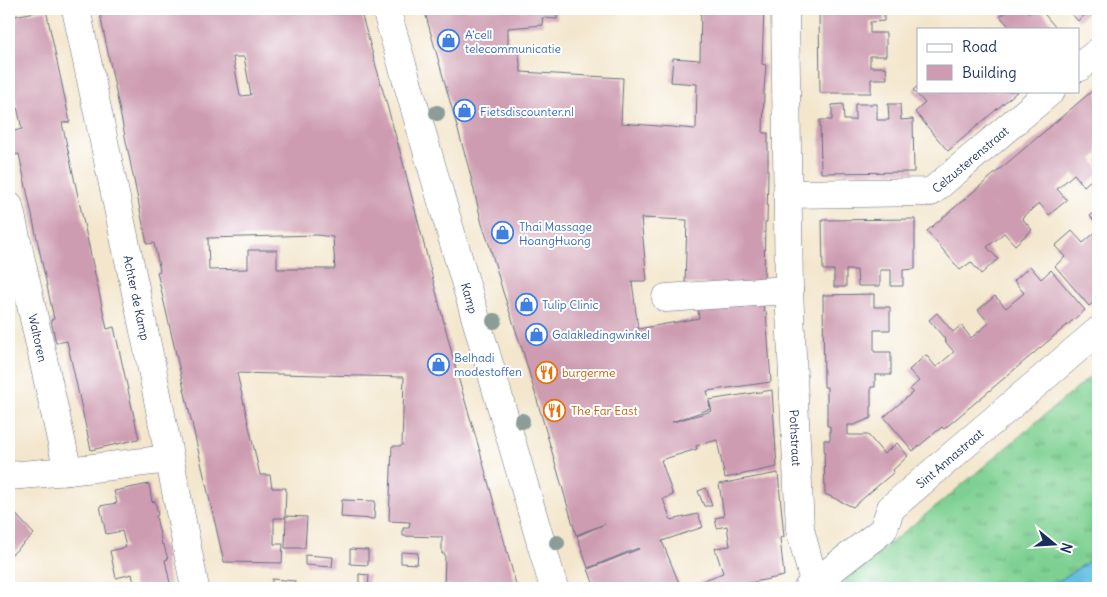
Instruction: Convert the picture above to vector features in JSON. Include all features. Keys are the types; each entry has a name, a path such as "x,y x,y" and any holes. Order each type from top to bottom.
{"street":[{"name":"Achter de Kamp","path":"76,9 151,364 195,588"},
{"name":"Kamp","path":"386,9 554,588"},
{"name":"Pothstraat","path":"785,9 789,290 800,529 811,585"},
{"path":"1080,66 1098,52"},
{"name":"Celzusterenstraat","path":"787,194 930,192 1049,92"},
{"name":"Waltoren","path":"9,206 68,471"},
{"path":"666,298 789,290"},
{"name":"Sint Annastraat","path":"811,585 883,530 891,508 1098,331"},
{"path":"9,476 68,471 169,458"}],"green space":[{"path":"1098,370 1098,555 1049,588 835,588 951,494"}],"water":[{"path":"1098,555 1098,588 1049,588"}],"building":[{"path":"99,9 360,9 401,155 458,377 517,588 460,588 459,586 444,585 445,554 442,554 442,537 403,536 403,528 409,528 410,522 389,521 392,446 402,446 404,377 237,373 260,475 270,475 272,488 286,488 285,518 274,518 274,544 283,544 282,563 224,562 157,272 160,271 154,243 147,244","holes":["233,57 244,57 251,95 240,96","317,235 333,237 335,269 277,269 277,250 248,250 248,269 209,270 208,238"]},
{"path":"424,9 518,9 518,11 526,9 557,9 557,19 542,18 543,25 508,28 508,48 518,47 521,72 623,78 621,123 696,129 697,84 671,82 673,58 700,60 701,9 764,9 762,64 766,65 763,133 768,133 768,173 764,285 685,284 687,220 641,218 647,281 632,281 638,329 699,318 697,305 763,299 764,312 766,311 771,382 707,391 709,400 772,390 777,467 725,478 717,440 696,446 697,449 661,460 673,495 663,499 671,520 698,514 703,527 662,541 681,588 595,588 588,569 639,549 588,568 577,536 605,524 576,535 524,355 482,224 469,169","holes":["709,401 712,411 673,422 672,422 710,409"]},
{"path":"819,9 884,9 884,21 870,22 870,33 886,33 886,56 870,56 870,67 886,67 887,79 871,79 871,93 820,93"},
{"path":"1009,9 1025,9 1029,13 1034,9 1040,9 1056,28 1010,28 1000,16"},
{"path":"1075,9 1098,9 1098,19 1091,10 1078,21 1071,13"},
{"path":"46,10 70,122 62,123 107,329 114,327 139,439 91,450 67,341 56,343 51,320 54,319 19,154 15,155 10,132 22,129 9,71 9,17"},
{"path":"1098,86 1098,154 1092,159 1098,167 1098,174 1084,186 1074,174 1057,189 1067,200 1049,215 1039,203 1022,218 1032,230 1015,245 1004,233 987,247 998,259 981,274 971,262 960,270 927,231"},
{"path":"917,87 917,92 1017,92 948,151 915,112 925,103 913,90"},
{"path":"843,104 844,120 855,120 855,104 877,104 877,120 889,120 888,104 900,104 901,120 913,119 914,172 821,173 820,120 832,120 832,105"},
{"path":"1098,209 1098,225 1090,216"},
{"path":"915,219 915,269 903,270 903,286 891,286 891,270 880,270 880,286 858,286 857,270 846,270 846,287 834,287 834,270 823,270 822,220"},
{"path":"1098,230 1098,298 1089,306 1055,266 1065,257 1055,246 1072,231 1083,243"},
{"path":"1030,266 1041,279 1051,270 1085,310 944,429 942,427 913,451 884,417 913,392 910,389 919,381 909,370 926,355 936,367 954,352 929,320 937,313 953,332 961,325 971,338 989,323 978,310 995,296 1006,308 1024,293 1014,281"},
{"path":"874,294 874,307 890,307 890,330 874,330 874,352 891,352 891,375 875,375 875,387 871,387 871,418 854,425 848,425 848,435 868,435 884,454 897,443 908,456 893,470 894,472 853,507 825,494 824,440 830,440 830,426 827,426 827,387 824,387 823,295"},
{"path":"778,473 784,537 780,538 784,576 729,588 689,588 723,573 715,548 730,546 727,526 717,528 715,518 724,516 719,484"},
{"path":"149,484 152,502 155,501 158,515 156,516 162,545 164,545 168,559 165,560 171,588 135,588 132,574 116,578 110,551 126,547 122,531 106,534 100,506 117,503 114,491"},
{"path":"706,488 712,506 704,506 698,491"},
{"path":"342,500 375,501 374,519 341,517"},
{"path":"9,507 34,534 9,557"},
{"path":"286,516 307,517 305,548 285,548"},
{"path":"350,549 368,550 368,565 350,564"},
{"path":"401,552 418,553 417,564 401,563"},
{"path":"305,555 333,557 332,567 305,565"},
{"path":"359,574 369,575 368,588 359,588"},
{"path":"272,579 295,581 294,588 257,588 257,584 272,584"}],"place":[{"name":"A'cell telecommunicatie","path":"449,41"},
{"name":"Fietsdiscounter.nl","path":"464,111"},
{"name":"Thai Massage HoangHuong","path":"503,233"},
{"name":"Tulip Clinic","path":"526,304"},
{"name":"Galakledingwinkel","path":"536,334"},
{"name":"Belhadi modestoffen","path":"438,364"},
{"name":"burgerme","path":"546,372"},
{"name":"The Far East","path":"555,410"}]}
